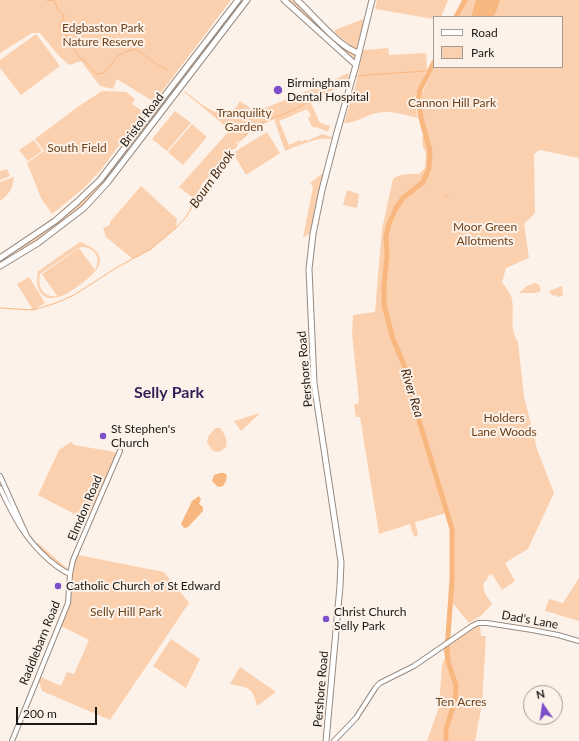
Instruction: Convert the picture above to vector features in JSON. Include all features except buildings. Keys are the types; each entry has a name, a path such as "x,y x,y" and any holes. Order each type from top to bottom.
{"main road":[{"name":"Bristol Road","path":"0,258 55,221 100,180 238,0"},
{"name":"Bristol Road","path":"0,264 21,251 29,249 84,208 108,183 247,0"},
{"path":"284,0 356,65"},
{"path":"297,0 336,38 352,51 359,53"},
{"name":"Pershore Road","path":"326,741 341,562 314,383 309,269 313,234 322,193 372,0"},
{"path":"331,43 336,38"},
{"path":"138,130 145,133"},
{"path":"129,142 135,146"}],"street":[{"name":"Elmdon Road","path":"70,574 73,560 120,451"},
{"path":"0,476 28,538"},
{"path":"0,488 24,534 51,562 70,574"},
{"name":"Raddlebarn Road","path":"12,741 68,604 70,574"},
{"name":"Dad's Lane","path":"335,741 356,718 380,683 414,666 450,640 478,623 532,630 579,641"},
{"path":"327,734 335,741"}],"green space":[{"name":"Edgbaston Park Nature Reserve","path":"0,0 231,0 154,102 117,79 113,89 100,86 81,61 69,65 59,56 40,33 32,33 0,53"},
{"path":"240,0 245,0 138,140 133,140"},
{"path":"287,0 294,0 333,39 331,39"},
{"path":"377,0 448,0 441,16 433,16 433,19 375,9"},
{"path":"466,0 579,0 579,158 540,150 534,154 535,213 524,224 529,258 506,268 502,282 511,296 513,308 513,331 518,342 524,396 537,449 554,493 528,549 505,563 515,581 502,590 492,574 488,576 487,580 484,582 484,589 485,594 492,604 482,615 469,623 451,601 453,568 452,546 450,524 447,513 415,522 418,535 414,537 410,524 379,534 360,417 356,417 354,404 358,404 359,401 352,333 353,315 375,312 382,229 393,179 402,175 419,174 425,168 426,153 423,147 422,137 426,135 420,98 434,68 563,68 563,16 458,16"},
{"path":"363,19 364,22 357,48 355,49 335,33 335,30"},
{"path":"36,34 60,66 21,95 0,68 0,60"},
{"path":"338,41 356,55 353,60 335,43"},
{"path":"388,48 389,55 426,53 427,67 415,97 415,106 418,118 398,113 382,112 353,122 344,123 356,84 363,50"},
{"name":"Tranquility Garden","path":"348,73 349,81 310,101 320,123 330,126 328,132 312,127 308,118 311,116 307,109 279,121 289,145 300,140 301,142 306,139 307,141 322,134 332,137 332,139 327,138 315,140 285,151 274,119 253,129 244,138 236,142 235,146 224,156 214,171 201,185 203,195 196,200 179,187 230,130 183,91 207,108 219,113 232,113 240,101 256,112 314,89"},
{"name":"South Field","path":"102,91 126,92 135,99 132,104 144,112 100,171 84,188 52,214 41,198 27,163 44,151 35,139 79,106"},
{"path":"175,111 191,123 167,151 152,139"},
{"path":"192,124 207,137 183,165 168,152"},
{"path":"267,132 280,153 246,175 233,153"},
{"path":"34,140 42,151 28,161 19,150"},
{"path":"129,146 131,148 107,182 83,207 25,248 11,253 78,204"},
{"path":"7,169 10,176 0,180 0,171"},
{"path":"322,174 310,233 303,238 313,187 310,183"},
{"path":"14,177 13,185 10,191 0,201 0,182"},
{"path":"141,186 177,219 176,228 151,249 133,259 106,237 103,228 110,225 110,222"},
{"path":"347,190 359,194 357,208 343,205"},
{"path":"80,242 97,252 100,257 100,263 97,269 86,280 63,296 56,298 48,298 41,293 37,282 37,272","holes":["83,247 91,249 96,255 97,266 95,270 79,248 42,274 57,296 52,296 45,293 40,287 40,274 78,248"]},
{"path":"29,277 45,303 33,310 17,284"},
{"path":"535,283 539,285 541,291 536,293 519,293 527,286"},
{"path":"562,286 563,296 553,296 549,291"},
{"path":"260,413 241,431 234,421"},
{"path":"215,428 220,428 226,439 226,447 219,452 213,451 207,443 208,437"},
{"path":"71,442 74,445 117,453 91,514 81,511 78,516 38,495 59,450"},
{"path":"32,543 38,543 67,568 67,571 51,561"},
{"name":"Selly Hill Park","path":"78,555 164,572 189,603 110,720 42,691 39,681 41,677 61,686 67,672 74,674 89,640 61,626 69,607 73,565"},
{"path":"579,578 579,621 545,611 549,599 563,603"},
{"name":"Ten Acres","path":"480,626 481,636 486,636 482,704 475,741 427,741 439,707 442,665 445,657 443,648"},
{"path":"171,639 200,659 186,688 153,666"},
{"path":"240,667 276,692 257,706 253,694 249,689 230,684"}],"shaded area":[{"path":"476,0 500,0 494,16 471,16"},
{"path":"220,473 227,475 223,486 218,487 212,481 214,475"},
{"path":"199,496 201,499 199,504 203,507 203,511 188,527 184,528 181,524 192,501"}],"waterway":[{"path":"46,0 55,1 58,10 64,15 60,26 80,58 85,61 96,74 104,73 118,56 127,51 136,49 159,66 166,69"},
{"name":"River Rea","path":"457,16 465,0"},
{"name":"River Rea","path":"433,64 420,90 418,99 421,118 430,151 429,168 423,182 403,198 396,208 389,224 386,236 387,257 384,284 384,305 393,339 407,372 418,417 452,529 452,580 447,650 448,662 456,685 455,701 446,729 446,741"},
{"name":"Bourn Brook","path":"355,78 358,76 425,71 433,65"},
{"name":"Bourn Brook","path":"0,308 33,310 56,303 74,295 116,268 151,249 176,228 186,217 195,202 203,195 204,187 208,180 230,150 236,147 237,143 252,128 291,111 350,80"},
{"path":"249,113 252,117 250,121"},
{"path":"249,122 247,124 251,129"}],"place":[{"name":"Birmingham Dental Hospital","path":"278,90"},
{"name":"St Stephen's Church","path":"103,436"},
{"name":"Catholic Church of St Edward","path":"58,586"},
{"name":"Christ Church Selly Park","path":"326,619"}],"district":[{"name":"Selly Park","path":"169,393"}],"park label":[{"name":"Cannon Hill Park","path":"452,103"},
{"name":"Moor Green Allotments","path":"485,234"},
{"name":"Holders Lane Woods","path":"504,425"}]}
